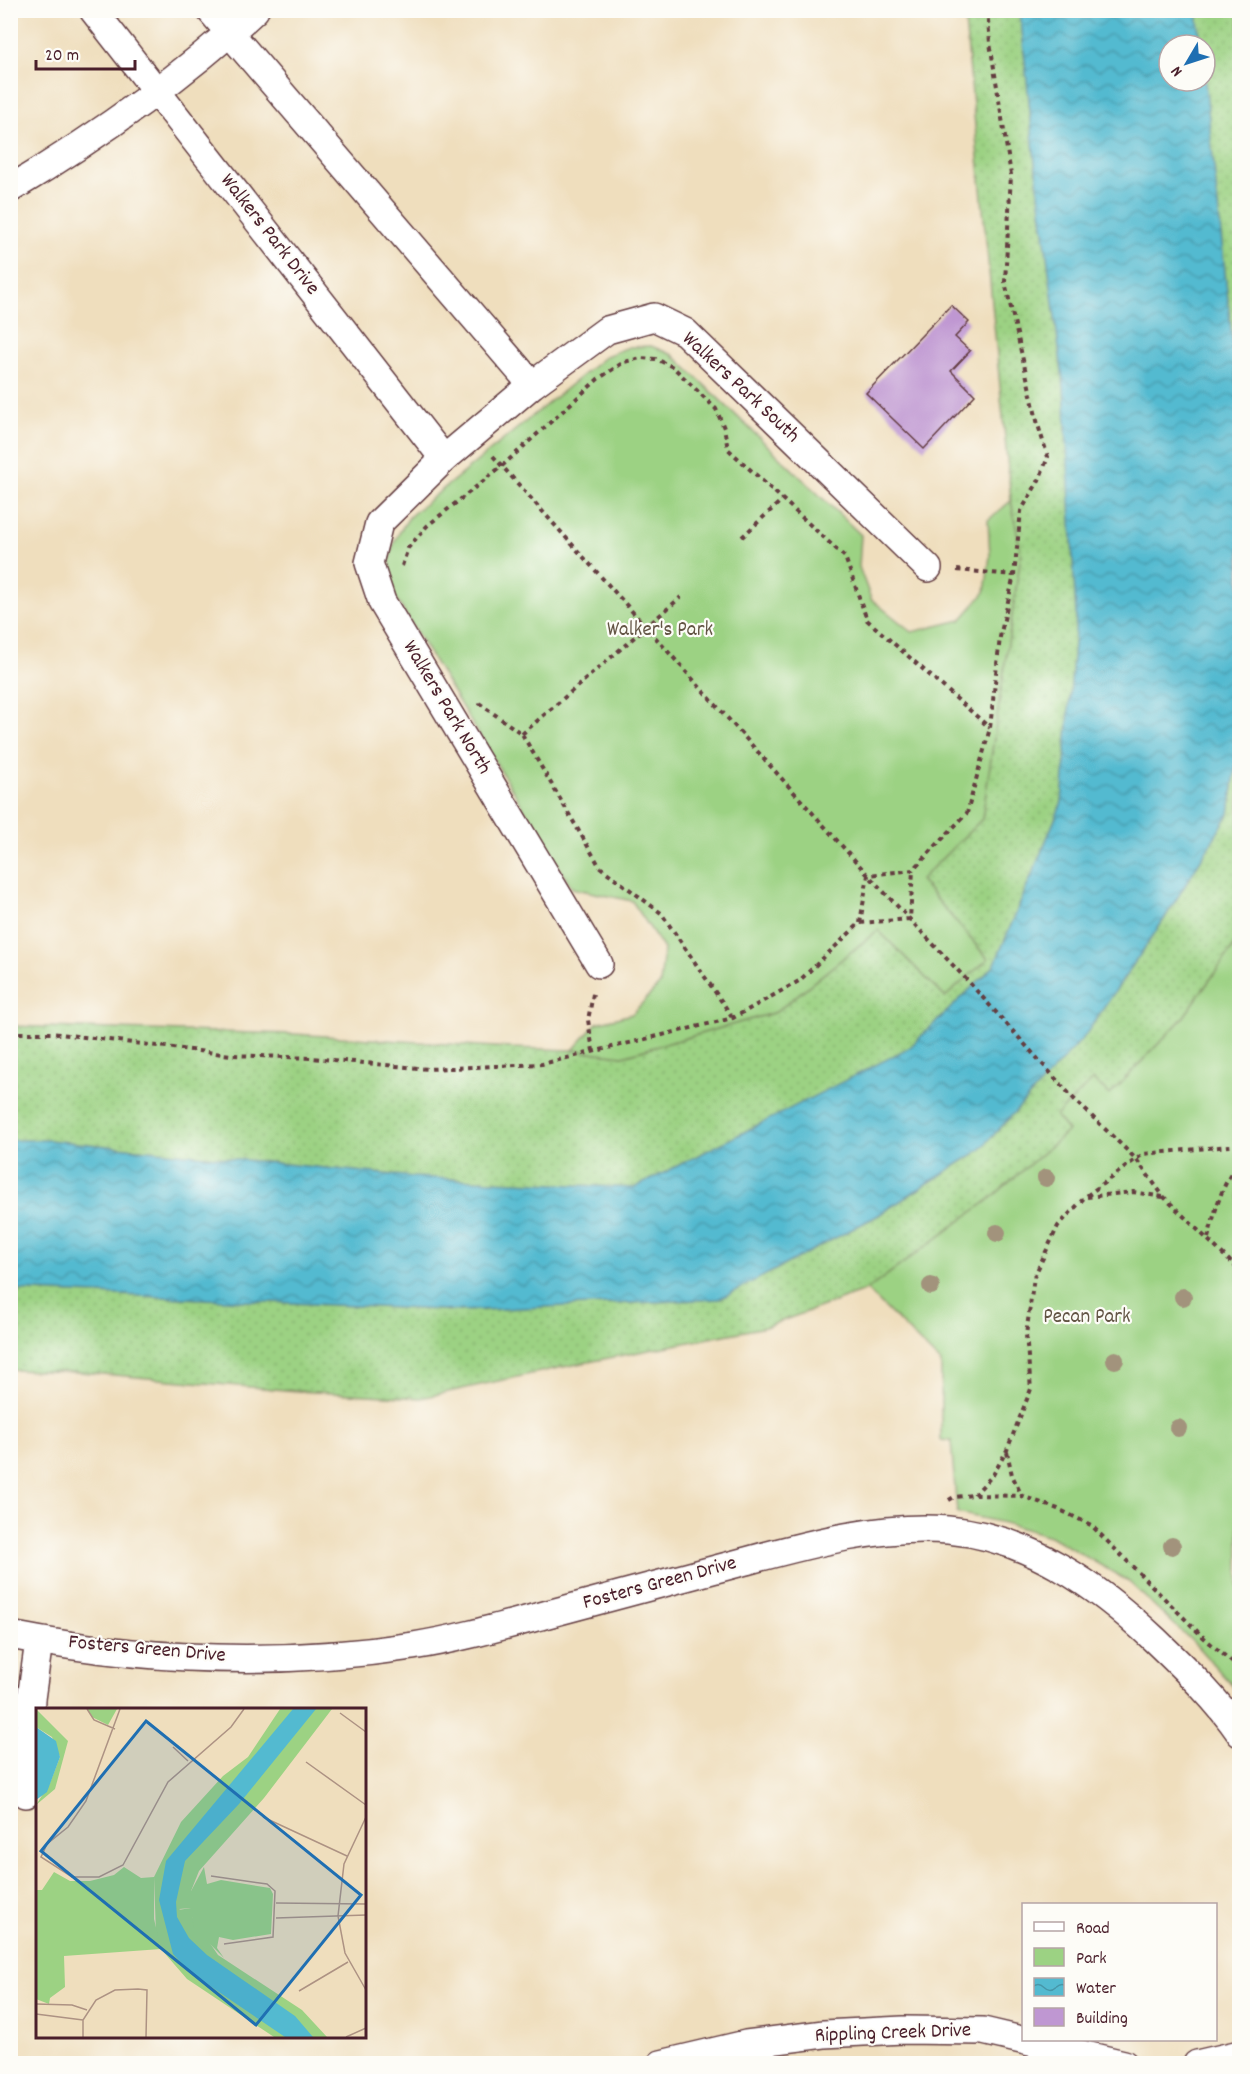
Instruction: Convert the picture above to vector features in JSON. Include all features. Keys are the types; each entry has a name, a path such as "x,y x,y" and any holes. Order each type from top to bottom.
{"street":[{"name":"Walkers Park Drive","path":"93,10 444,459"},
{"path":"210,10 532,385"},
{"path":"10,189 116,122 230,33 255,10"},
{"name":"Walkers Park South","path":"444,459 532,385 608,330 654,317 685,332 928,568"},
{"name":"Walkers Park North","path":"444,459 379,523 369,563 382,602 599,964"},
{"name":"Fosters Green Drive","path":"10,1635 39,1641 160,1656 250,1658 343,1654 405,1647 489,1630 798,1547 872,1534 913,1530 949,1530 987,1537 1027,1550 1067,1570 1125,1611 1200,1683 1239,1732"},
{"path":"26,1794 31,1699 39,1641"},
{"name":"Rippling Creek Drive","path":"661,2064 746,2044 824,2034 903,2030 983,2031 1022,2040"},
{"name":"Rippling Creek Drive","path":"1026,2041 1124,2064"},
{"path":"1197,2064 1239,2054"}],"path":[{"path":"868,875 913,870 968,813 990,728 1000,636 1014,575 1021,511 1040,480 1048,457 1038,425 1005,282 1011,175 987,10"},
{"path":"401,571 408,548 427,526 502,466 598,379 624,362 641,358 656,359 674,367 716,409 724,428 728,449 845,557 867,620 990,728"},
{"path":"474,435 868,875 1074,1099 1136,1159 1164,1197 1239,1271"},
{"path":"742,537 783,499"},
{"path":"928,568 1014,575"},
{"path":"522,734 681,597"},
{"path":"475,699 522,734 600,867 661,913 733,1017"},
{"path":"910,919 913,870"},
{"path":"10,1033 52,1033 231,1054 312,1058 428,1069 542,1064 733,1017 799,981 860,923 868,875"},
{"path":"860,923 910,919"},
{"path":"593,1052 588,1020 599,964"},
{"path":"975,1495 993,1475 1007,1450 1031,1389 1026,1335 1034,1277 1058,1226 1085,1197 1143,1155 1239,1144"},
{"path":"1208,1238 1217,1203 1233,1170 1239,1163"},
{"path":"1085,1197 1133,1192 1164,1197"},
{"path":"1007,1450 1012,1475 1022,1496"}],"green space":[{"path":"964,11 1239,11 1239,939 1183,1018 1110,1095 1093,1080 1056,1116 1068,1131 990,1199 867,1290 765,1327 421,1398 297,1391 80,1372 11,1370 11,1026 294,1034 573,1050 623,1056 776,1012 878,930 945,997 988,959 920,880 982,819 1021,554 1011,501"},
{"name":"Walker's Park","path":"651,346 673,355 861,535 859,567 871,599 912,632 961,620 985,592 990,556 988,520 1011,501 1021,554 982,819 920,880 988,959 945,997 878,930 776,1012 623,1056 573,1050 597,1023 632,1014 660,984 664,949 632,901 572,888 395,597 390,563 393,546 410,516 606,356 629,347"},
{"name":"Pecan Park","path":"1239,939 1239,1693 1195,1644 1128,1581 1050,1536 957,1513 951,1441 941,1440 941,1363 867,1290 990,1199 1068,1131 1056,1116 1093,1080 1110,1095 1183,1018"}],"water":[{"path":"1020,11 1197,11 1200,33 1157,33 1157,93 1206,93 1240,415 1240,739 1229,814 1163,921 1084,1037 980,1150 877,1216 720,1299 461,1311 11,1290 11,1140 49,1140 414,1177 634,1188 909,1048 994,966 1062,802 1076,616 1064,388 1035,163"}],"building":[{"path":"951,305 969,322 955,337 970,351 951,371 975,395 924,449 866,393"}]}
